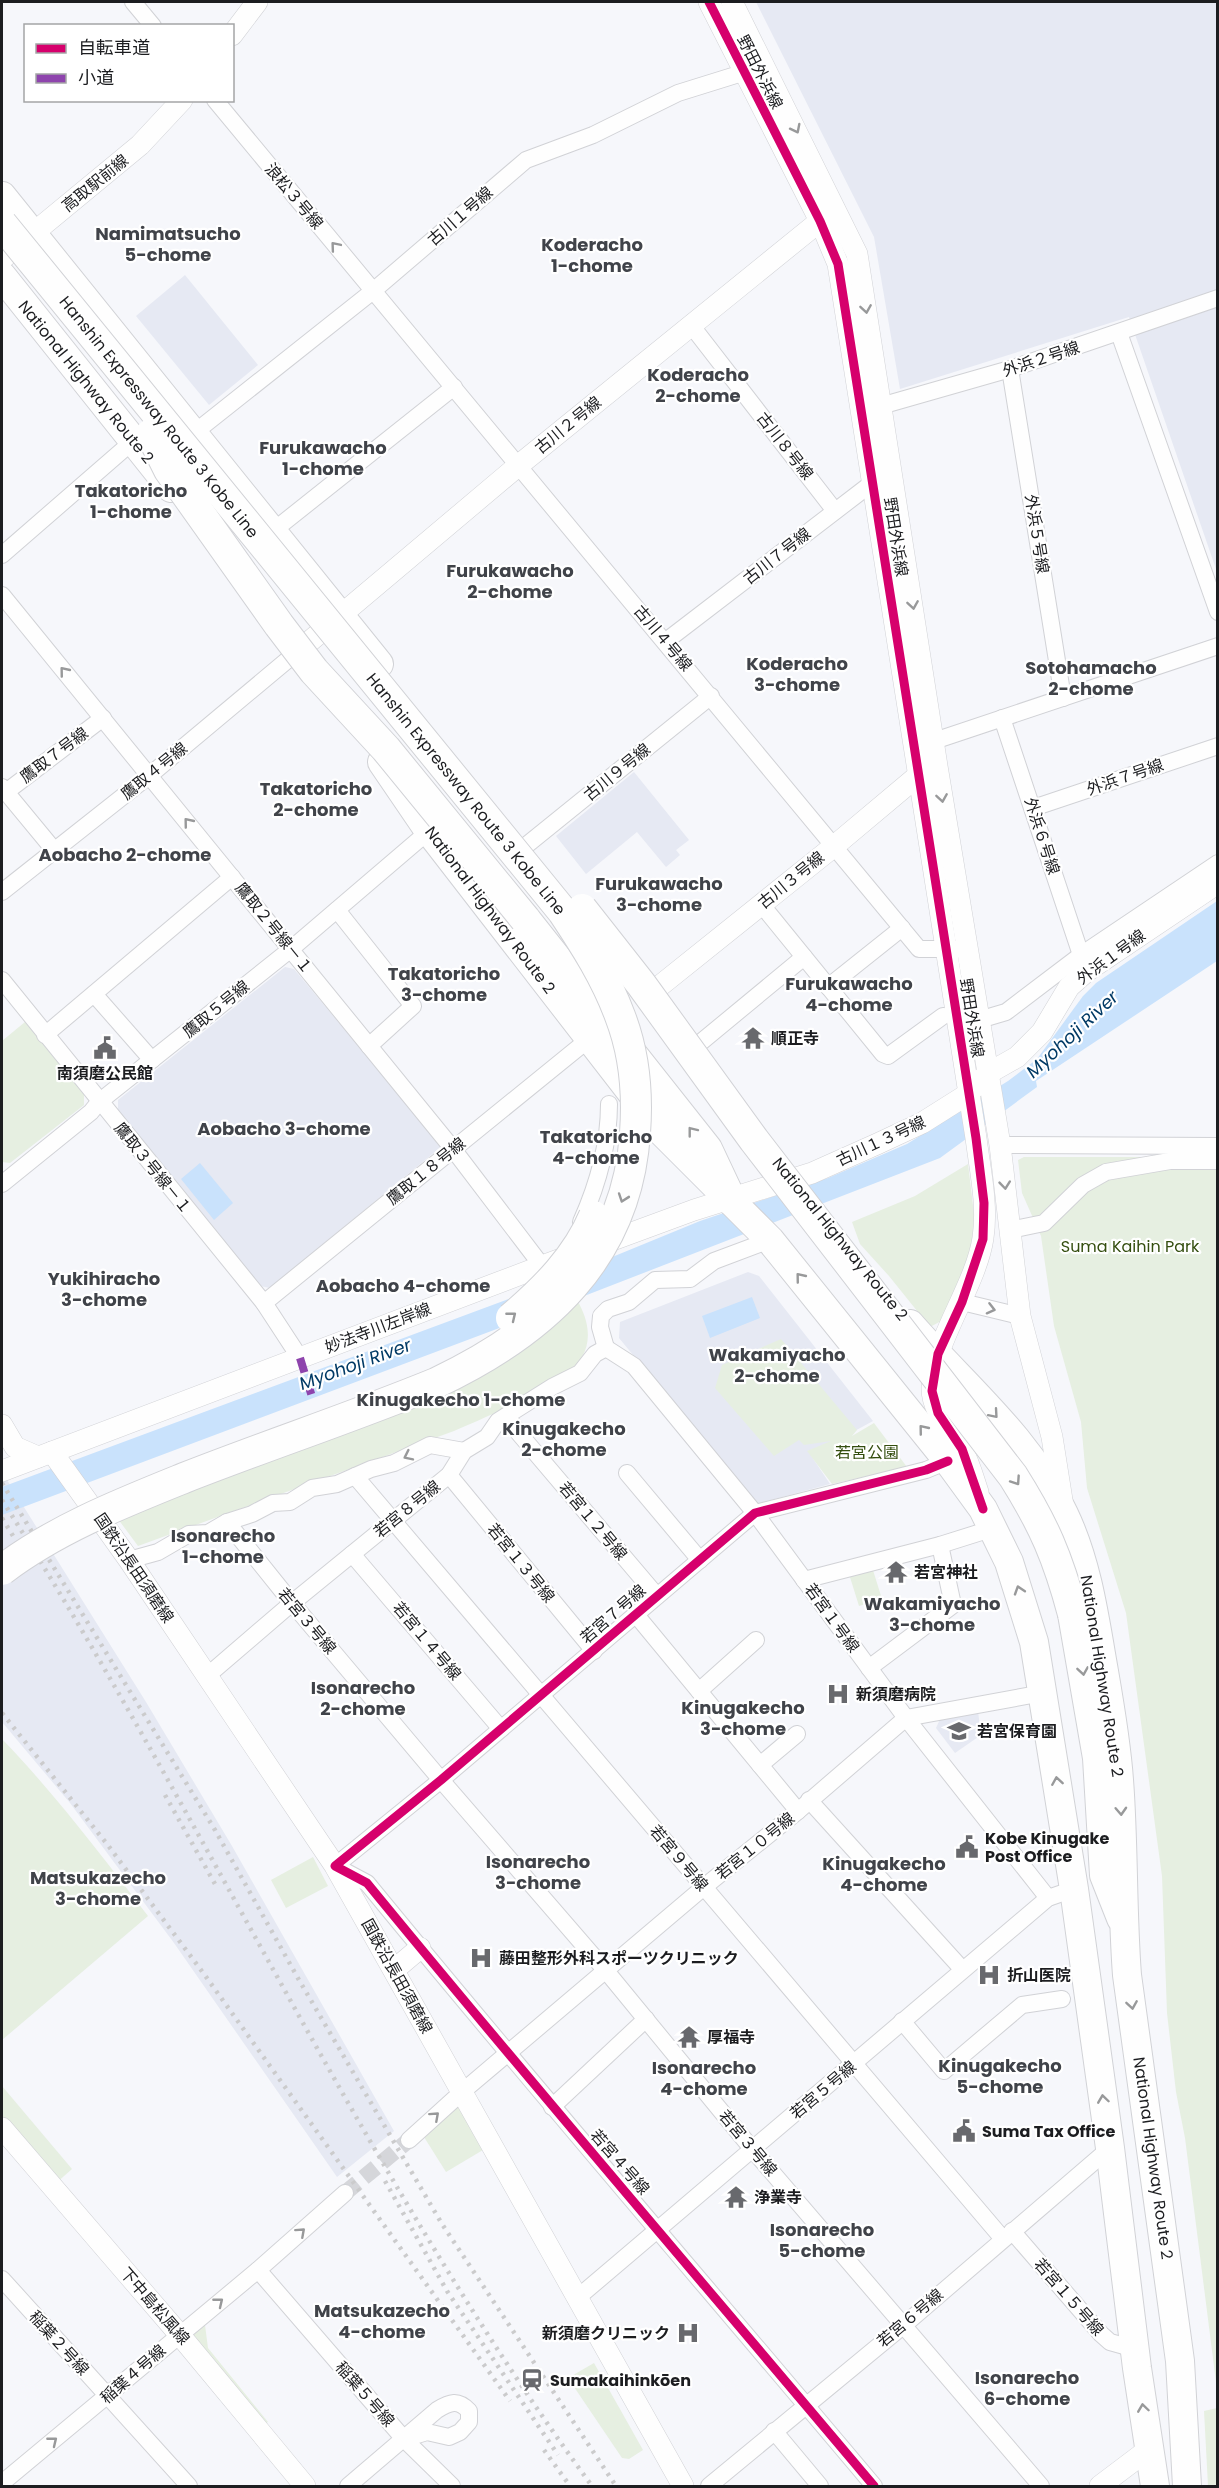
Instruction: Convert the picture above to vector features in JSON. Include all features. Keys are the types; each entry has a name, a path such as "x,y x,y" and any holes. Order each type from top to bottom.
{"highway":[{"name":"National Highway Route 2","path":"2,196 340,614 523,848 646,997 876,1286 964,1380 1024,1449 1064,1513 1086,1571 1114,1737 1119,1778 1124,1873 1122,1918 1127,1975 1180,2361 1186,2481"},
{"name":"Hanshin Expressway Route 3 Kobe Line","path":"2,224 563,912 598,967 621,1018 633,1067 636,1128 630,1173 607,1238 587,1270 556,1305 513,1341 463,1370 363,1412 205,1470 104,1511 54,1537 2,1570"},
{"name":"Hanshin Expressway Route 3 Kobe Line","path":"2,251 142,438 547,921 580,970 600,1011 612,1054 617,1100 614,1149 607,1180 591,1224 567,1261 533,1299 509,1320 482,1338 416,1372 193,1455 93,1496 2,1547"},
{"name":"National Highway Route 2","path":"2,276 142,438 303,647 429,831 662,1132 770,1240 948,1461 988,1519 1009,1562 1034,1642 1030,1695 1061,1893 1110,2148 1155,2487"},
{"path":"142,438 169,470 314,671 386,749 707,1149 731,1200"},
{"path":"399,712 447,749 537,853 641,984 754,1140 1013,1476 1037,1513 1053,1546 1073,1614 1098,1758 1105,1875 1122,1918"},
{"path":"1158,2195 1153,2227 1154,2260 1169,2362 1169,2423 1162,2436 1149,2449 1169,2461 1186,2481"}],"street":[{"path":"133,2 151,24"},
{"path":"234,32 257,2"},
{"name":"野田外浜線","path":"709,2 743,72 829,216 857,254 871,408 957,949 969,1100 984,1203 983,1239 962,1302"},
{"name":"野田外浜線","path":"732,2 764,66 829,216"},
{"name":"古川１号線","path":"194,433 373,291 526,160 593,135 678,93 764,66"},
{"name":"高取駅前線","path":"2,259 141,145 180,102"},
{"name":"浪松３号線","path":"217,102 373,291"},
{"name":"古川２号線","path":"303,647 519,465 829,216"},
{"name":"古川４号線","path":"373,291 920,949 957,949"},
{"name":"外浜２号線","path":"871,408 1010,369 1218,298"},
{"name":"古川８号線","path":"692,325 835,511"},
{"path":"1119,333 1218,612"},
{"name":"外浜５号線","path":"1010,369 1063,698"},
{"path":"273,531 454,387"},
{"path":"2,555 142,438"},
{"name":"野田外浜線","path":"882,481 934,741 928,770"},
{"name":"古川７号線","path":"666,641 835,511 882,481"},
{"name":"鷹取２号線－１","path":"2,595 453,1149 551,1263"},
{"path":"934,741 1218,646"},
{"name":"鷹取４号線","path":"2,892 150,775 303,647"},
{"name":"古川９号線","path":"523,848 711,696"},
{"name":"鷹取７号線","path":"4,789 103,718"},
{"name":"外浜６号線","path":"1002,718 1081,955"},
{"name":"外浜７号線","path":"1033,808 1218,746"},
{"name":"古川３号線","path":"646,997 928,770"},
{"path":"4,789 54,850"},
{"name":"鷹取５号線","path":"2,1182 291,949 429,831"},
{"path":"979,1020 1006,1012 1081,955 1218,863"},
{"path":"45,1035 232,877"},
{"name":"外浜１号線","path":"969,1100 1042,1032 1069,987 1087,971 1218,883"},
{"path":"761,904 883,1054 888,1056 943,1016"},
{"path":"337,910 413,1006 369,1046"},
{"path":"828,987 902,928"},
{"name":"野田外浜線","path":"957,949 979,1020 988,1081 1006,1139"},
{"path":"689,1052 804,957"},
{"name":"鷹取３号線－１","path":"2,980 264,1303 300,1358"},
{"path":"93,994 152,1060"},
{"name":"鷹取１８号線","path":"264,1303 589,1039"},
{"name":"古川１３号線","path":"791,1180 812,1173 922,1124 969,1100"},
{"path":"551,1263 580,1224 594,1192 604,1157 609,1104"},
{"path":"1064,1513 1052,1437 1020,1316 1010,1230 1006,1139 1218,1146"},
{"path":"1010,1230 1044,1223 1083,1185 1106,1172 1170,1161 1218,1161"},
{"name":"妙法寺川左岸線","path":"2,1471 51,1458 300,1358 694,1210 791,1180"},
{"path":"606,1348 600,1327 601,1316 608,1310 629,1302 655,1280 690,1279 714,1261 770,1240"},
{"path":"804,1580 940,1545 988,1519 962,1449 938,1413 932,1391 938,1354 962,1302 1020,1316"},
{"name":"若宮８号線","path":"207,1676 292,1603 449,1475 464,1452 487,1437 498,1421 508,1417 552,1387 580,1373 595,1354 606,1348"},
{"name":"若宮１号線","path":"606,1348 634,1366 755,1513 906,1718 1061,1893"},
{"name":"若宮１２号線","path":"508,1417 517,1431 657,1596"},
{"path":"2,1425 15,1447 51,1458"},
{"path":"129,1560 158,1552 189,1534 208,1533 227,1522 252,1514 273,1503 290,1502 312,1488 336,1484 394,1463 430,1445 464,1452"},
{"name":"国鉄沿長田須磨線","path":"51,1458 78,1487 129,1560 335,1866 683,2487"},
{"name":"若宮７号線","path":"335,1866 441,1780 755,1513 926,1470 948,1461"},
{"path":"627,1473 699,1560"},
{"name":"若宮１３号線","path":"449,1475 594,1651"},
{"name":"若宮９号線","path":"355,1476 853,2064 1008,2235"},
{"name":"若宮３号線","path":"227,1522 441,1780 607,1972 753,2150 1041,2487"},
{"path":"869,1668 953,1605 940,1545"},
{"name":"若宮１４号線","path":"352,1554 501,1729"},
{"path":"636,1616 760,1765 804,1806 962,1969"},
{"path":"699,1691 756,1640"},
{"name":"若宮１０号線","path":"462,2092 906,1718 1030,1695"},
{"path":"760,1765 797,1734"},
{"name":"若宮４号線","path":"335,1866 367,1883 507,2055 658,2229 873,2486"},
{"name":"若宮５号線","path":"576,2299 962,1969 1061,1893"},
{"path":"394,1970 420,1948"},
{"path":"902,2021 944,2071 1022,2005 1062,1999"},
{"path":"552,2107 646,2019"},
{"path":"409,2140 462,2092"},
{"name":"下中島松風線","path":"2,2128 179,2334 305,2487"},
{"name":"若宮６号線","path":"709,2487 904,2325 1110,2148"},
{"name":"稲葉４号線","path":"6,2480 108,2397 345,2193"},
{"name":"若宮１５号線","path":"1008,2235 1101,2334 1110,2342 1135,2349"},
{"name":"稲葉５号線","path":"258,2270 404,2439 452,2487"},
{"name":"稲葉２号線","path":"2,2279 189,2487"},
{"path":"774,2431 820,2487"},
{"path":"348,2487 404,2439"},
{"path":"1100,2487 1149,2449"}],"shaded area":[{"path":"756,2 1217,2 1217,572 1129,317 900,389 874,237"},
{"path":"185,275 258,365 209,405 136,316"},
{"path":"634,772 689,840 676,850 680,855 666,867 637,832 586,874 556,836"},
{"path":"285,967 294,969 442,1146 270,1288 260,1286 118,1111 118,1100"},
{"path":"748,1272 759,1276 873,1421 840,1439 808,1451 830,1484 756,1504 619,1338 620,1322"},
{"path":"2,1472 146,1702 232,1846 394,2131 337,2177 174,1943 70,1803 2,1722"},
{"name":"若宮保育園","path":"978,1711 981,1735 955,1753 936,1728 941,1717"}],"green space":[{"path":"25,1022 84,1094 84,1105 10,1163 2,1162 2,1041"},
{"name":"Suma Kaihin Park","path":"1024,1157 1217,1157 1217,2390 1185,2138 1176,2092 1167,2013 1162,1876 1126,1613 1087,1488 1081,1422 1054,1326 1041,1236 1022,1193 1018,1160"},
{"path":"968,1164 977,1238 945,1319 930,1327 860,1244 852,1222 915,1196"},
{"path":"577,1300 584,1313 588,1335 582,1357 560,1378 504,1409 454,1431 138,1546 118,1519"},
{"name":"若宮公園","path":"781,1339 857,1430 852,1436 874,1423 907,1467 832,1484 807,1451 831,1441 804,1445 799,1440 774,1456 715,1388 722,1365"},
{"path":"872,1567 882,1599 859,1606 849,1574"},
{"path":"2,1739 59,1803 148,1916 2,2040"},
{"path":"313,1857 328,1886 286,1908 271,1880"},
{"path":"2,2086 72,2169 55,2184 2,2121"},
{"path":"459,2104 483,2150 446,2172 424,2137"},
{"path":"205,2325 208,2348 268,2422 261,2426 188,2336"},
{"path":"594,2363 643,2450 629,2459 622,2458 568,2378"},
{"path":"1217,2408 1217,2486 1208,2486 1204,2411"}],"water":[{"name":"Myohoji River","path":"1217,901 1217,961 1036,1081 1037,1087 940,1158 579,1298 2,1515 2,1487 522,1294 700,1221 828,1178 907,1144 1008,1081 1037,1059 1083,996 1096,983"},
{"path":"200,1163 233,1203 214,1220 181,1179"},
{"path":"752,1297 760,1318 710,1338 702,1316"}],"tunnel":[{"path":"345,2193 409,2140"}],"railway":[{"path":"2,1483 215,1830 299,1980 442,2224 616,2486"},
{"path":"2,1500 77,1622 360,2123 433,2247 510,2368 592,2486"},
{"path":"2,1518 34,1570"},
{"path":"2,1713 107,1844 204,1974 510,2401"},
{"path":"165,1795 215,1884"},
{"path":"385,2181 447,2291 558,2455"},
{"path":"544,2450 570,2486"}],"marked path":[{"path":"300,1358 313,1400"}],"cycle path":[{"path":"709,2 820,221 838,264 976,1138 984,1203 983,1239 962,1302 938,1354 932,1391 938,1413 962,1449 983,1509"},
{"path":"874,2486 367,1883 335,1866 441,1780 755,1513 926,1470 948,1461"}],"place":[{"name":"順正寺","path":"753,1038"},
{"name":"南須磨公民館","path":"105,1048"},
{"name":"若宮神社","path":"896,1572"},
{"name":"新須磨病院","path":"838,1694"},
{"name":"若宮保育園","path":"959,1731"},
{"name":"Kobe Kinugake Post Office","path":"967,1847"},
{"name":"藤田整形外科スポーツクリニック","path":"481,1958"},
{"name":"折山医院","path":"989,1975"},
{"name":"厚福寺","path":"689,2037"},
{"name":"Suma Tax Office","path":"964,2131"},
{"name":"浄業寺","path":"736,2197"},
{"name":"新須磨クリニック","path":"688,2333"},
{"name":"Sumakaihinkōen","path":"532,2380"}],"district":[{"name":"Namimatsucho 5-chome","path":"168,243"},
{"name":"Koderacho 1-chome","path":"592,254"},
{"name":"Koderacho 2-chome","path":"698,384"},
{"name":"Furukawacho 1-chome","path":"323,457"},
{"name":"Takatoricho 1-chome","path":"131,500"},
{"name":"Furukawacho 2-chome","path":"510,580"},
{"name":"Koderacho 3-chome","path":"797,673"},
{"name":"Sotohamacho 2-chome","path":"1091,677"},
{"name":"Takatoricho 2-chome","path":"316,798"},
{"name":"Aobacho 2-chome","path":"125,854"},
{"name":"Furukawacho 3-chome","path":"659,893"},
{"name":"Takatoricho 3-chome","path":"444,983"},
{"name":"Furukawacho 4-chome","path":"849,993"},
{"name":"Aobacho 3-chome","path":"284,1128"},
{"name":"Takatoricho 4-chome","path":"596,1146"},
{"name":"Aobacho 4-chome","path":"403,1285"},
{"name":"Yukihiracho 3-chome","path":"104,1288"},
{"name":"Wakamiyacho 2-chome","path":"777,1364"},
{"name":"Kinugakecho 1-chome","path":"461,1399"},
{"name":"Kinugakecho 2-chome","path":"564,1438"},
{"name":"Isonarecho 1-chome","path":"223,1546"},
{"name":"Wakamiyacho 3-chome","path":"932,1613"},
{"name":"Isonarecho 2-chome","path":"363,1697"},
{"name":"Kinugakecho 3-chome","path":"743,1717"},
{"name":"Isonarecho 3-chome","path":"538,1871"},
{"name":"Kinugakecho 4-chome","path":"884,1873"},
{"name":"Matsukazecho 3-chome","path":"98,1887"},
{"name":"Kinugakecho 5-chome","path":"1000,2075"},
{"name":"Isonarecho 4-chome","path":"704,2077"},
{"name":"Isonarecho 5-chome","path":"822,2239"},
{"name":"Matsukazecho 4-chome","path":"382,2320"},
{"name":"Isonarecho 6-chome","path":"1027,2387"}]}
